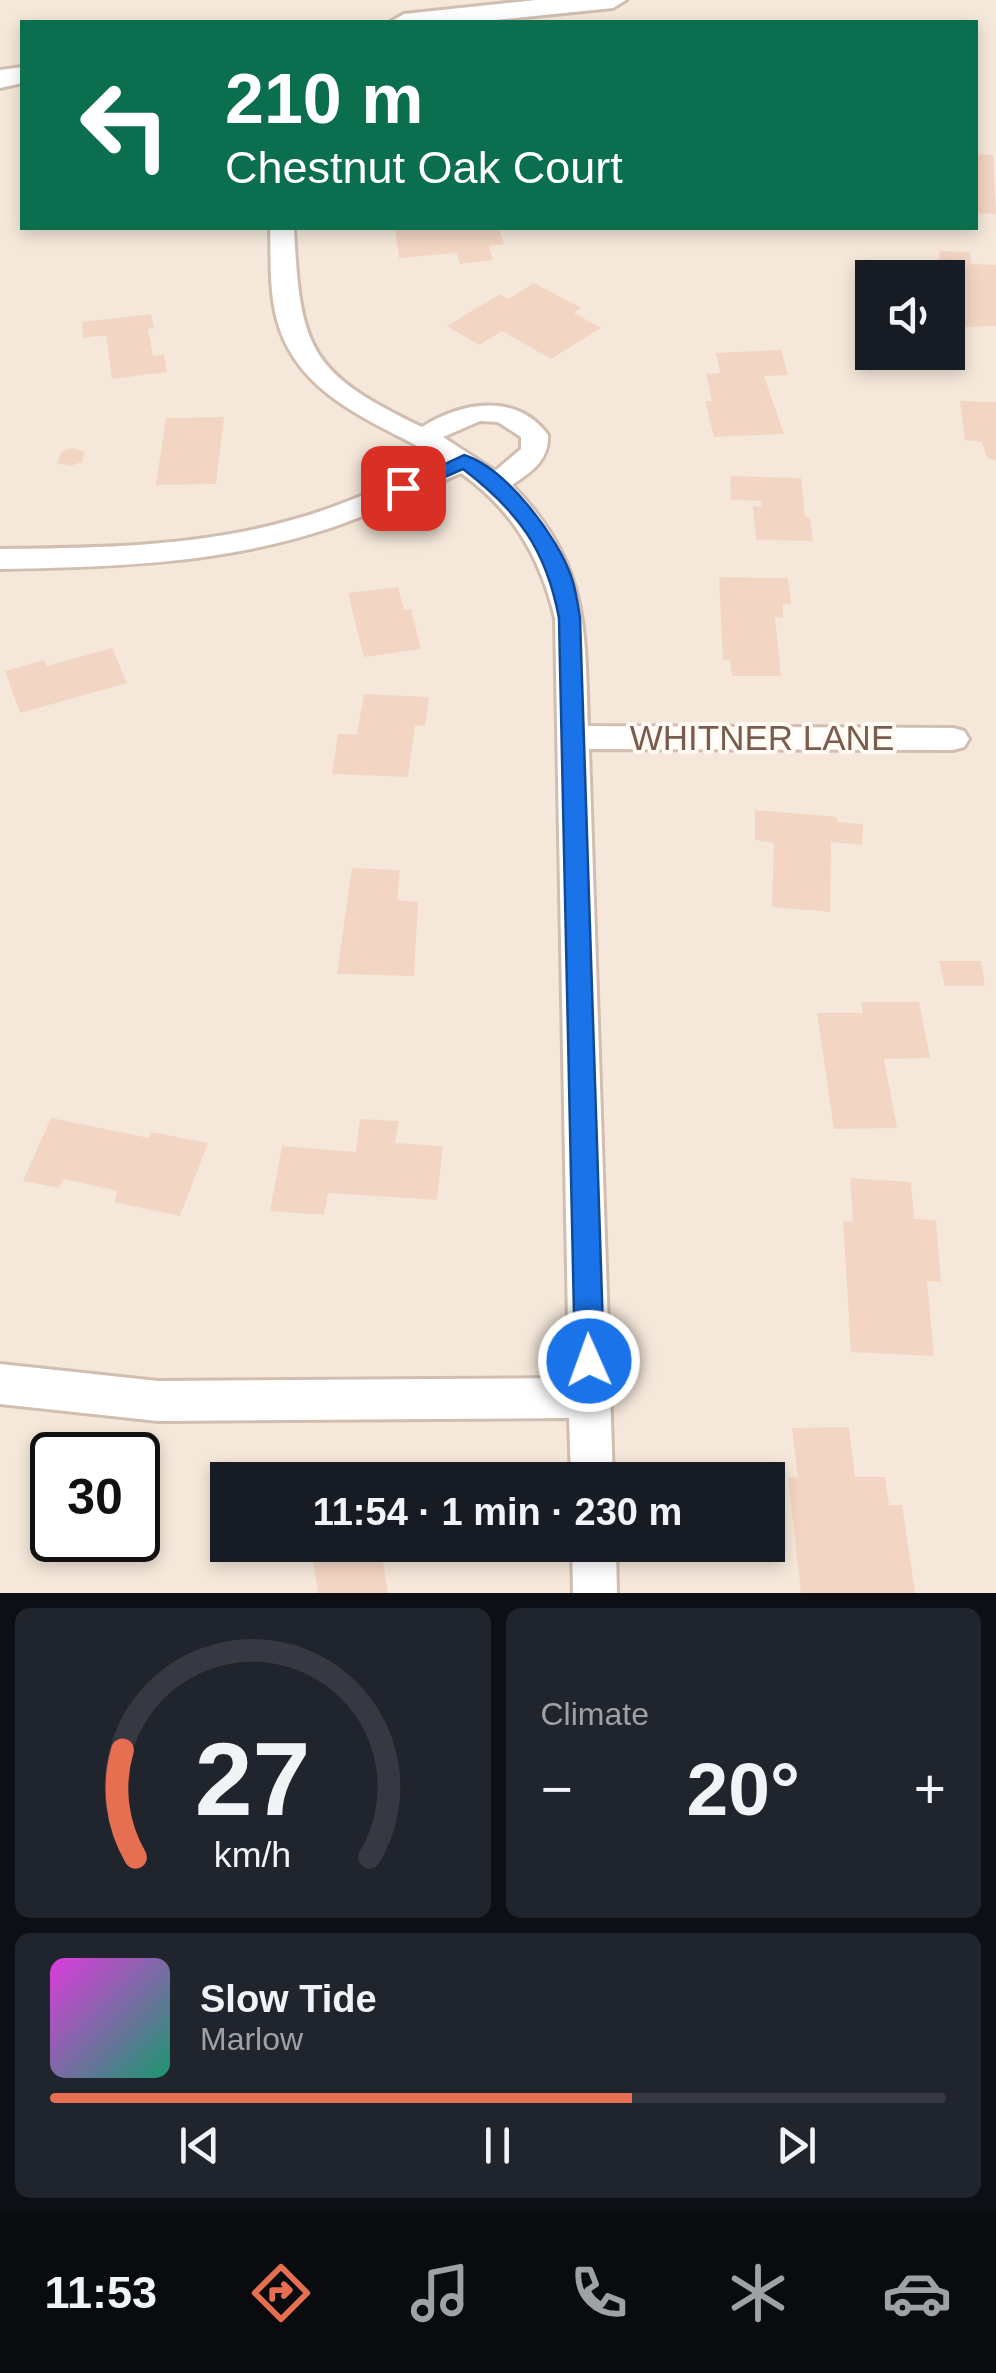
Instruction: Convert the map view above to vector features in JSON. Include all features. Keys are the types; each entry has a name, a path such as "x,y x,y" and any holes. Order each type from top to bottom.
{"street":[{"path":"423,20 612,0"},
{"path":"282,230 293,332 310,364 337,392 366,412 423,438 495,484 535,526 562,577 570,618 592,1462"},
{"path":"423,438 450,419 470,412 498,412 521,420 534,434 535,450 525,463 495,484"},
{"path":"0,559 126,557 240,542 342,514 464,461"},
{"name":"WHITNER LANE","path":"572,737 952,740"},
{"path":"0,1384 43,1392 158,1400 590,1398"},
{"path":"595,1562 596,1593"}],"shaded area":[{"path":"0,0 996,0 996,1593 0,1593"}],"building":[{"path":"978,154 993,155 996,214 978,213"},
{"path":"500,230 504,244 489,246 493,260 460,264 457,253 399,258 395,231"},
{"path":"939,251 970,252 971,264 996,265 996,326 965,327 965,260 939,260"},
{"path":"534,283 581,308 574,313 601,328 551,359 502,331 479,345 447,326 500,294 508,299"},
{"path":"151,314 154,328 148,329 153,356 164,354 167,372 112,379 106,335 83,338 82,322"},
{"path":"781,350 788,375 764,376 784,434 714,437 705,401 712,401 706,374 720,373 716,353"},
{"path":"960,401 996,402 996,460 987,458 982,442 965,440"},
{"path":"224,417 216,484 156,485 166,418"},
{"path":"72,448 85,452 82,462 70,466 57,463 61,452"},
{"path":"730,476 801,478 805,517 810,517 813,541 756,540 753,506 761,507 761,501 731,500"},
{"path":"719,577 788,578 791,604 783,604 783,618 775,617 781,676 732,676 730,660 723,660"},
{"path":"398,587 404,610 411,609 421,649 364,657 348,593"},
{"path":"112,648 127,683 20,713 5,671 44,660 47,666"},
{"path":"364,694 429,697 425,726 415,725 408,777 332,774 338,734 357,734"},
{"path":"755,810 837,817 837,822 863,824 862,845 831,842 830,912 772,907 774,843 755,840"},
{"path":"352,868 400,870 397,900 418,902 414,976 337,974"},
{"path":"939,961 981,961 985,986 945,986"},
{"path":"861,1002 919,1002 930,1058 884,1059 897,1128 834,1129 817,1013 863,1013"},
{"path":"51,1118 149,1138 151,1132 208,1143 180,1216 114,1202 118,1191 64,1179 59,1188 23,1181"},
{"path":"360,1119 399,1121 395,1143 443,1146 437,1200 328,1193 324,1215 270,1211 282,1146 356,1152"},
{"path":"850,1178 911,1182 914,1219 936,1220 941,1282 927,1281 934,1356 851,1352 843,1221 853,1222"},
{"path":"849,1427 855,1477 885,1477 889,1505 902,1505 915,1593 801,1593 788,1477 798,1478 792,1428"},
{"path":"313,1562 383,1562 388,1593 318,1593"}],"route":[{"path":"403,488 464,461 495,484 535,526 562,577 570,618 589,1361"}]}
